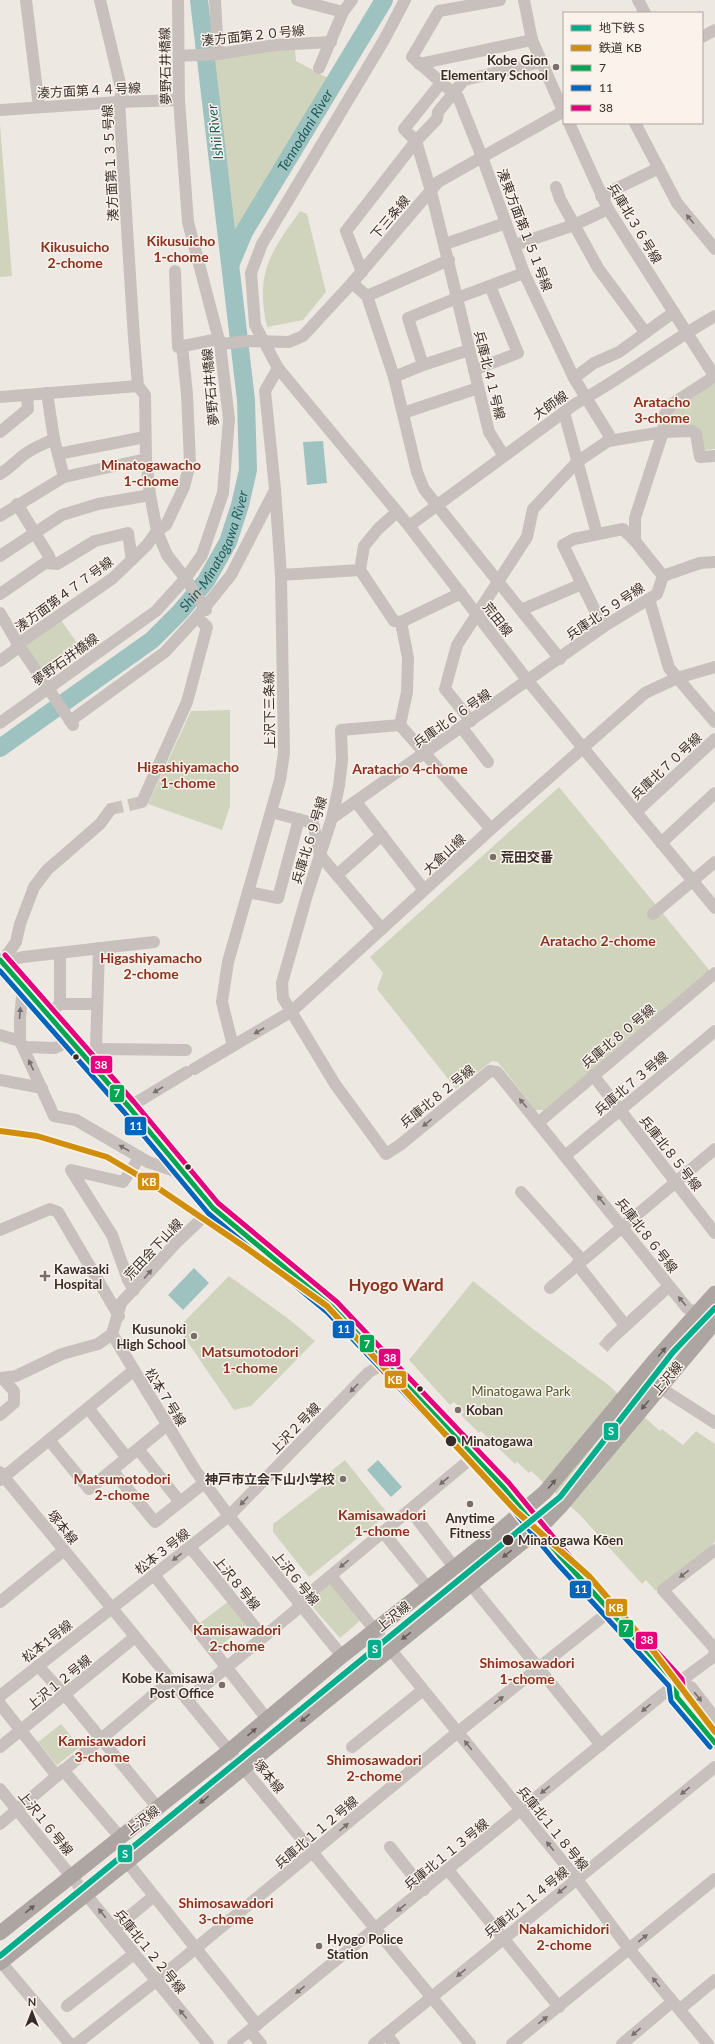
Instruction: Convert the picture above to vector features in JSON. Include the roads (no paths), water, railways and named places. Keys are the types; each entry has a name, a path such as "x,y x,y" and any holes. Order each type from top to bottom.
{"main road":[{"name":"上沢線","path":"0,1933 229,1751 342,1656 524,1511 545,1492 642,1376 715,1293"},
{"name":"上沢線","path":"1,1962 538,1530 561,1506 715,1322"}],"street":[{"path":"26,0 39,107"},
{"name":"湊方面第１３５号線","path":"100,0 122,92 119,102 138,386 145,395 146,459 150,495 157,531 167,555 206,610 198,617"},
{"name":"夢野石井橋線","path":"1,719 48,689 156,610 185,579 202,555 223,493 229,419 223,342 188,222 179,100 178,0"},
{"path":"215,0 218,54"},
{"path":"298,0 343,12"},
{"path":"319,68 343,12 352,0"},
{"path":"266,343 255,325 251,273 262,244 384,40 405,0"},
{"path":"453,92 412,57 439,12 500,0"},
{"path":"524,0 532,40 563,110"},
{"path":"639,1 644,12"},
{"path":"703,36 715,30"},
{"path":"419,64 532,40"},
{"name":"湊方面第２０号線","path":"179,56 218,54 275,44 331,42"},
{"path":"362,272 346,231 416,141 437,119 438,112 453,92 464,80 542,62"},
{"name":"兵庫北４１号線","path":"441,83 404,129 416,141 445,244 489,432 504,456"},
{"name":"湊東方面第１５１号線","path":"453,92 458,97 482,157 524,273 574,378 609,436 608,441"},
{"name":"湊方面第４４号線","path":"0,110 119,102 179,100"},
{"name":"下三条線","path":"182,346 223,342 289,342 303,336 362,272 438,182 563,113"},
{"name":"兵庫北３６号線","path":"569,124 608,209 715,377"},
{"path":"636,124 677,203 715,249"},
{"path":"602,196 659,168"},
{"path":"556,187 560,199 598,268 645,332"},
{"path":"515,245 574,225 608,209"},
{"path":"445,244 506,223"},
{"path":"367,296 448,260"},
{"name":"湊方面第４７７号線","path":"0,661 15,650 18,644 72,608 113,578 132,560 157,531 166,525 184,487 190,463 188,394 182,346 178,347 175,271"},
{"path":"422,365 408,318 524,273"},
{"path":"352,283 367,296 394,377 416,472 424,489 436,506 560,658"},
{"path":"474,370 518,353 490,286"},
{"path":"574,378 594,362 619,352 674,312"},
{"name":"大師線","path":"409,526 564,412 687,332 715,316"},
{"name":"荒田線","path":"266,343 278,368 409,526 528,681 715,908"},
{"path":"394,377 422,365 469,350"},
{"name":"上沢下三条線","path":"233,1046 222,1002 228,962 280,780 284,753 281,575 275,489 265,391 278,368"},
{"path":"635,541 635,518 663,432 665,414 672,404 715,377"},
{"path":"0,397 138,386"},
{"path":"403,413 478,388"},
{"path":"48,393 54,439 64,477"},
{"path":"0,432 28,409 27,395"},
{"path":"564,412 597,534"},
{"path":"488,762 445,689 457,645 527,537 533,509 577,462 608,441 663,432 692,431 696,434 700,456 715,456"},
{"path":"58,454 145,437"},
{"path":"0,474 16,465 19,458 34,448 54,439"},
{"path":"0,516 17,504 64,477 146,459"},
{"path":"0,613 18,644 70,720 165,652 198,617 231,575 275,489"},
{"path":"0,556 62,515 84,507 150,495"},
{"path":"17,504 49,556 50,563"},
{"path":"397,512 378,529 364,546 360,570 394,622 401,622 461,593"},
{"path":"603,627 563,545 574,539 623,529 635,541 663,576 700,563 715,562"},
{"path":"0,594 45,563 57,564 95,541 128,533 132,560"},
{"path":"281,575 360,570"},
{"name":"兵庫北５９号線","path":"528,681 603,627 657,594 663,576"},
{"path":"521,610 582,584"},
{"path":"649,599 669,668 715,722"},
{"path":"142,802 187,702 207,627 198,617"},
{"path":"401,622 408,658 407,692 400,725 491,829"},
{"name":"大倉山線","path":"129,1107 292,1011 491,829 645,693 677,678 715,667"},
{"name":"兵庫北６６号線","path":"332,818 528,681"},
{"name":"兵庫北６９号線","path":"386,1154 335,1084 284,998 282,983 307,895 332,818 339,786 342,760 341,730 400,725"},
{"name":"兵庫北７０号線","path":"636,812 715,739"},
{"path":"661,843 715,793"},
{"path":"356,802 424,890"},
{"path":"1,961 16,942 20,924 34,887 47,870 100,824 111,809"},
{"path":"271,812 313,823 320,855 382,929"},
{"path":"248,892 278,898 299,819"},
{"path":"337,875 382,835"},
{"path":"653,914 694,882 715,862"},
{"path":"1,961 23,957 154,942"},
{"path":"96,1049 98,948"},
{"path":"60,953 60,1004"},
{"path":"1,961 129,1107 213,1208 332,1307 474,1456 524,1511 538,1530 610,1611 676,1683 691,1688 715,1718"},
{"name":"兵庫北８０号線","path":"539,1122 715,973"},
{"path":"23,986 20,1018 21,1044 54,1116 76,1120 140,1157 185,1174"},
{"path":"48,1014 60,1004 97,1004"},
{"path":"0,1035 21,1044 55,1048 71,1040"},
{"name":"兵庫北７３号線","path":"565,1156 713,1036"},
{"path":"86,1058 96,1049 186,1050"},
{"name":"兵庫北８２号線","path":"386,1154 400,1145 490,1071 497,1072 565,1156"},
{"name":"兵庫北８５号線","path":"593,1075 715,1233"},
{"path":"0,1080 42,1088"},
{"path":"550,1288 579,1262 715,1149"},
{"name":"兵庫北８６号線","path":"565,1156 687,1308 715,1322"},
{"path":"134,1290 128,1280 112,1235 71,1170 123,1182 140,1157"},
{"path":"521,1192 579,1262 625,1325"},
{"path":"0,1230 50,1208 58,1212 119,1316"},
{"name":"荒田会下山線","path":"112,1334 119,1316 121,1303 176,1243 213,1208"},
{"path":"610,1340 669,1286"},
{"path":"1,1378 20,1374 62,1354 98,1344 112,1334 133,1371"},
{"name":"上沢２号線","path":"229,1516 368,1374 384,1363"},
{"name":"松本７号線","path":"1,1476 49,1440 133,1371 204,1483 229,1516"},
{"path":"642,1376 715,1423"},
{"path":"0,1416 14,1403 14,1391 1,1378"},
{"path":"88,1408 127,1458"},
{"path":"49,1440 89,1488 167,1425"},
{"path":"138,1449 180,1502"},
{"path":"187,1700 263,1637 330,1576 474,1456"},
{"path":"112,1470 155,1522 204,1483"},
{"name":"塚本線","path":"1,1476 314,1852 431,1998 470,2044"},
{"path":"410,1510 454,1567"},
{"name":"松本３号線","path":"111,1609 229,1516"},
{"name":"上沢６号線","path":"229,1516 342,1656"},
{"path":"383,1532 428,1588"},
{"name":"上沢８号線","path":"190,1547 263,1637"},
{"path":"0,1601 63,1550"},
{"path":"715,1550 663,1590 715,1651"},
{"path":"154,1575 228,1667 230,1674 267,1719"},
{"name":"兵庫北１１８号線","path":"330,1576 576,1878 629,1949 708,2044"},
{"path":"470,1585 601,1745"},
{"name":"松本1号線","path":"0,1696 111,1609"},
{"name":"兵庫北１１２号線","path":"76,2044 314,1852 458,1732 610,1611"},
{"name":"上沢１２号線","path":"0,1747 135,1637"},
{"name":"兵庫北１１３号線","path":"233,2044 424,1890 676,1683 713,1657 715,1651"},
{"path":"38,1666 65,1695 158,1808"},
{"path":"0,1824 171,1680"},
{"path":"676,1683 677,1697 715,1743"},
{"path":"352,1747 424,1690"},
{"path":"0,1704 21,1731 120,1837"},
{"name":"兵庫北１１４号線","path":"374,2044 576,1878 715,1767"},
{"name":"上沢１６号線","path":"0,1788 71,1876"},
{"path":"390,1847 424,1890"},
{"path":"127,1862 195,1949 253,2028 261,2044"},
{"path":"448,1870 505,1937 559,2007"},
{"name":"兵庫北１２２号線","path":"71,1876 208,2044"},
{"path":"512,2044 715,1879"},
{"path":"114,1929 154,1896"},
{"path":"67,2006 134,1954"},
{"path":"1,1962 70,2044"},
{"path":"622,2044 715,1980"},
{"path":"386,2034 394,2044"}],"water":[{"path":"323,441 327,483 307,485 303,442"},
{"path":"194,1268 209,1283 183,1310 168,1295"},
{"path":"378,1460 402,1487 391,1497 367,1470"}],"waterway":[{"name":"Shin-Minatogawa River","path":"0,748 152,640 180,612 206,581 228,542 240,505 248,470 246,400 199,0"},
{"name":"Tennodani River","path":"231,263 244,232 384,0"}],"tunnel":[{"path":"111,809 142,802"},
{"path":"603,1348 610,1340"}],"metro line":[{"name":"S","path":"0,1956 560,1497 673,1352 715,1308"}],"rail line":[{"name":"KB","path":"0,1131 37,1136 107,1157 146,1180 245,1247 327,1306 516,1511 589,1576 654,1652 715,1732"}],"place":[{"name":"Kobe Gion Elementary School","path":"556,67"},
{"name":"荒田交番","path":"493,857"},
{"name":"Kawasaki Hospital","path":"45,1276"},
{"name":"Kusunoki High School","path":"194,1336"},
{"name":"Koban","path":"458,1410"},
{"name":"Minatogawa","path":"451,1441"},
{"name":"神戸市立会下山小学校","path":"343,1479"},
{"name":"Anytime Fitness","path":"470,1504"},
{"name":"Minatogawa Kōen","path":"508,1540"},
{"name":"Kobe Kamisawa Post Office","path":"222,1685"},
{"name":"Hyogo Police Station","path":"319,1946"}],"district":[{"name":"Kikusuicho 1-chome","path":"181,250"},
{"name":"Kikusuicho 2-chome","path":"75,256"},
{"name":"Aratacho 3-chome","path":"662,410"},
{"name":"Minatogawacho 1-chome","path":"151,474"},
{"name":"Aratacho 4-chome","path":"410,769"},
{"name":"Higashiyamacho 1-chome","path":"188,776"},
{"name":"Aratacho 2-chome","path":"598,941"},
{"name":"Higashiyamacho 2-chome","path":"151,966"},
{"name":"Hyogo Ward","path":"396,1285"},
{"name":"Matsumotodori 1-chome","path":"250,1360"},
{"name":"Matsumotodori 2-chome","path":"122,1488"},
{"name":"Kamisawadori 1-chome","path":"382,1524"},
{"name":"Kamisawadori 2-chome","path":"237,1638"},
{"name":"Shimosawadori 1-chome","path":"527,1672"},
{"name":"Kamisawadori 3-chome","path":"102,1750"},
{"name":"Shimosawadori 2-chome","path":"374,1768"},
{"name":"Shimosawadori 3-chome","path":"226,1912"},
{"name":"Nakamichidori 2-chome","path":"564,1938"}],"water label":[{"name":"Ishii River","path":"215,132"}],"park label":[{"name":"Minatogawa Park","path":"521,1391"}]}
